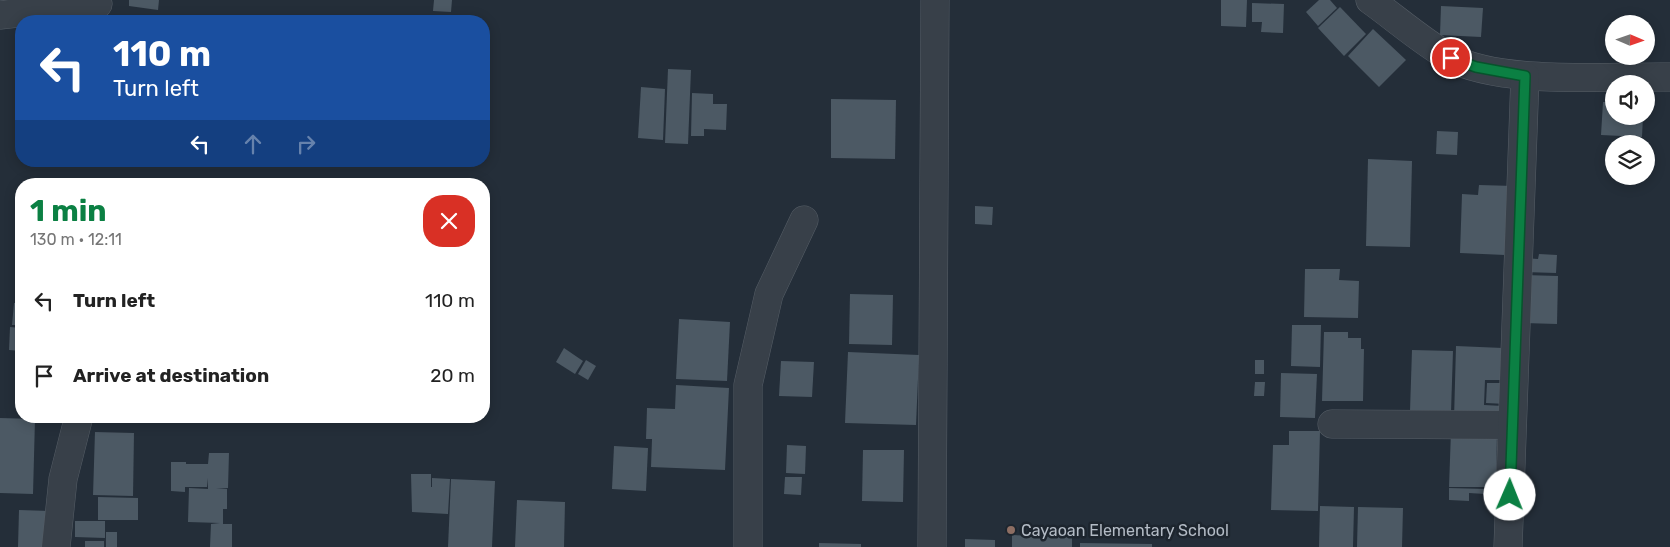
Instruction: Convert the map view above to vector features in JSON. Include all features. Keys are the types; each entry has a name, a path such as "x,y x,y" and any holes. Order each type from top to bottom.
{"street":[{"path":"932,547 935,0"},
{"path":"1370,0 1451,58 1476,67 1525,76 1670,77"},
{"path":"0,15 98,4"},
{"path":"1508,547 1525,76"},
{"path":"748,547 748,385 769,294 804,220"},
{"path":"56,547 63,479 77,423"},
{"path":"1332,424 1512,425"}],"building":[{"path":"129,0 159,0 158,10 129,6"},
{"path":"434,0 452,0 451,12 433,11"},
{"path":"1221,0 1247,0 1246,27 1221,26"},
{"path":"1319,0 1330,0 1337,8 1318,26 1306,12"},
{"path":"1252,3 1284,4 1283,33 1261,32 1262,22 1252,22"},
{"path":"1441,6 1483,8 1481,37 1440,35"},
{"path":"1340,7 1366,34 1344,56 1318,28"},
{"path":"1373,29 1406,60 1379,87 1348,56"},
{"path":"668,69 691,70 688,144 665,143"},
{"path":"641,87 665,89 663,140 638,138"},
{"path":"692,93 713,94 713,104 727,104 726,130 704,129 704,136 691,136"},
{"path":"831,99 896,100 895,159 831,158"},
{"path":"1603,102 1605,102 1605,125 1643,125 1642,135 1601,135"},
{"path":"1437,131 1458,132 1457,155 1436,154"},
{"path":"1368,159 1412,161 1410,247 1366,246"},
{"path":"1479,185 1514,186 1505,255 1460,253 1462,194 1478,195"},
{"path":"975,206 993,207 992,225 975,224"},
{"path":"1539,254 1557,255 1556,273 1523,272 1523,258 1538,259"},
{"path":"1305,269 1340,269 1339,280 1359,281 1358,318 1304,317"},
{"path":"1523,275 1558,276 1557,324 1522,323"},
{"path":"850,294 893,295 892,345 849,344"},
{"path":"14,303 15,303 15,325 12,325"},
{"path":"679,319 730,322 727,381 676,379"},
{"path":"1292,325 1321,325 1320,367 1291,366"},
{"path":"10,327 15,327 15,350 9,350"},
{"path":"1324,332 1348,332 1348,338 1361,338 1361,349 1364,349 1363,401 1322,401"},
{"path":"1456,346 1503,348 1502,380 1485,380 1484,405 1503,406 1503,420 1454,419"},
{"path":"564,348 583,361 575,374 556,362"},
{"path":"1412,350 1453,351 1451,412 1410,411"},
{"path":"848,352 919,355 916,425 845,423"},
{"path":"586,360 596,366 588,380 578,374"},
{"path":"1255,360 1264,360 1264,374 1255,374"},
{"path":"781,361 814,362 812,397 779,396"},
{"path":"1281,373 1317,374 1315,418 1280,417"},
{"path":"1255,382 1265,382 1264,396 1254,396"},
{"path":"1487,383 1506,383 1506,404 1486,403"},
{"path":"676,385 729,388 725,470 651,467 652,439 646,439 647,408 675,409"},
{"path":"0,418 15,418 15,423 35,423 33,494 0,493"},
{"path":"1289,431 1320,431 1318,511 1271,510 1273,445 1289,445"},
{"path":"1451,431 1497,431 1496,487 1449,487"},
{"path":"95,432 134,433 133,496 93,495"},
{"path":"787,445 806,446 805,474 786,473"},
{"path":"614,446 648,448 646,491 612,489"},
{"path":"863,450 904,450 903,502 862,501"},
{"path":"209,453 229,453 228,488 216,489 227,489 227,509 223,509 223,524 232,524 232,547 210,547 211,524 220,523 188,522 189,488 208,489 208,478 207,487 185,487 185,492 171,491 171,462 186,462 186,464 208,464"},
{"path":"411,474 431,474 431,487 432,478 450,479 448,514 412,512"},
{"path":"785,477 802,477 801,495 784,494"},
{"path":"451,479 495,481 492,547 448,547"},
{"path":"1449,488 1485,489 1485,494 1469,493 1469,501 1449,500"},
{"path":"98,497 138,498 138,520 98,520"},
{"path":"517,500 565,502 564,547 515,547"},
{"path":"1320,506 1354,507 1353,547 1319,547"},
{"path":"1358,507 1403,508 1402,547 1357,547"},
{"path":"19,510 50,511 48,547 18,547"},
{"path":"75,521 105,521 105,538 75,537"},
{"path":"106,532 117,532 117,547 106,547"},
{"path":"1012,535 1072,537 1072,547 1012,547"},
{"path":"965,539 995,540 995,547 965,547"},
{"path":"85,541 104,541 104,547 85,547"},
{"path":"819,543 861,544 861,547 819,547"},
{"path":"1080,543 1152,544 1152,547 1080,547"}],"place":[{"name":"Cayaoan Elementary School","path":"1011,530"}],"route":[{"path":"1451,58 1476,67 1525,76 1510,495"}]}
